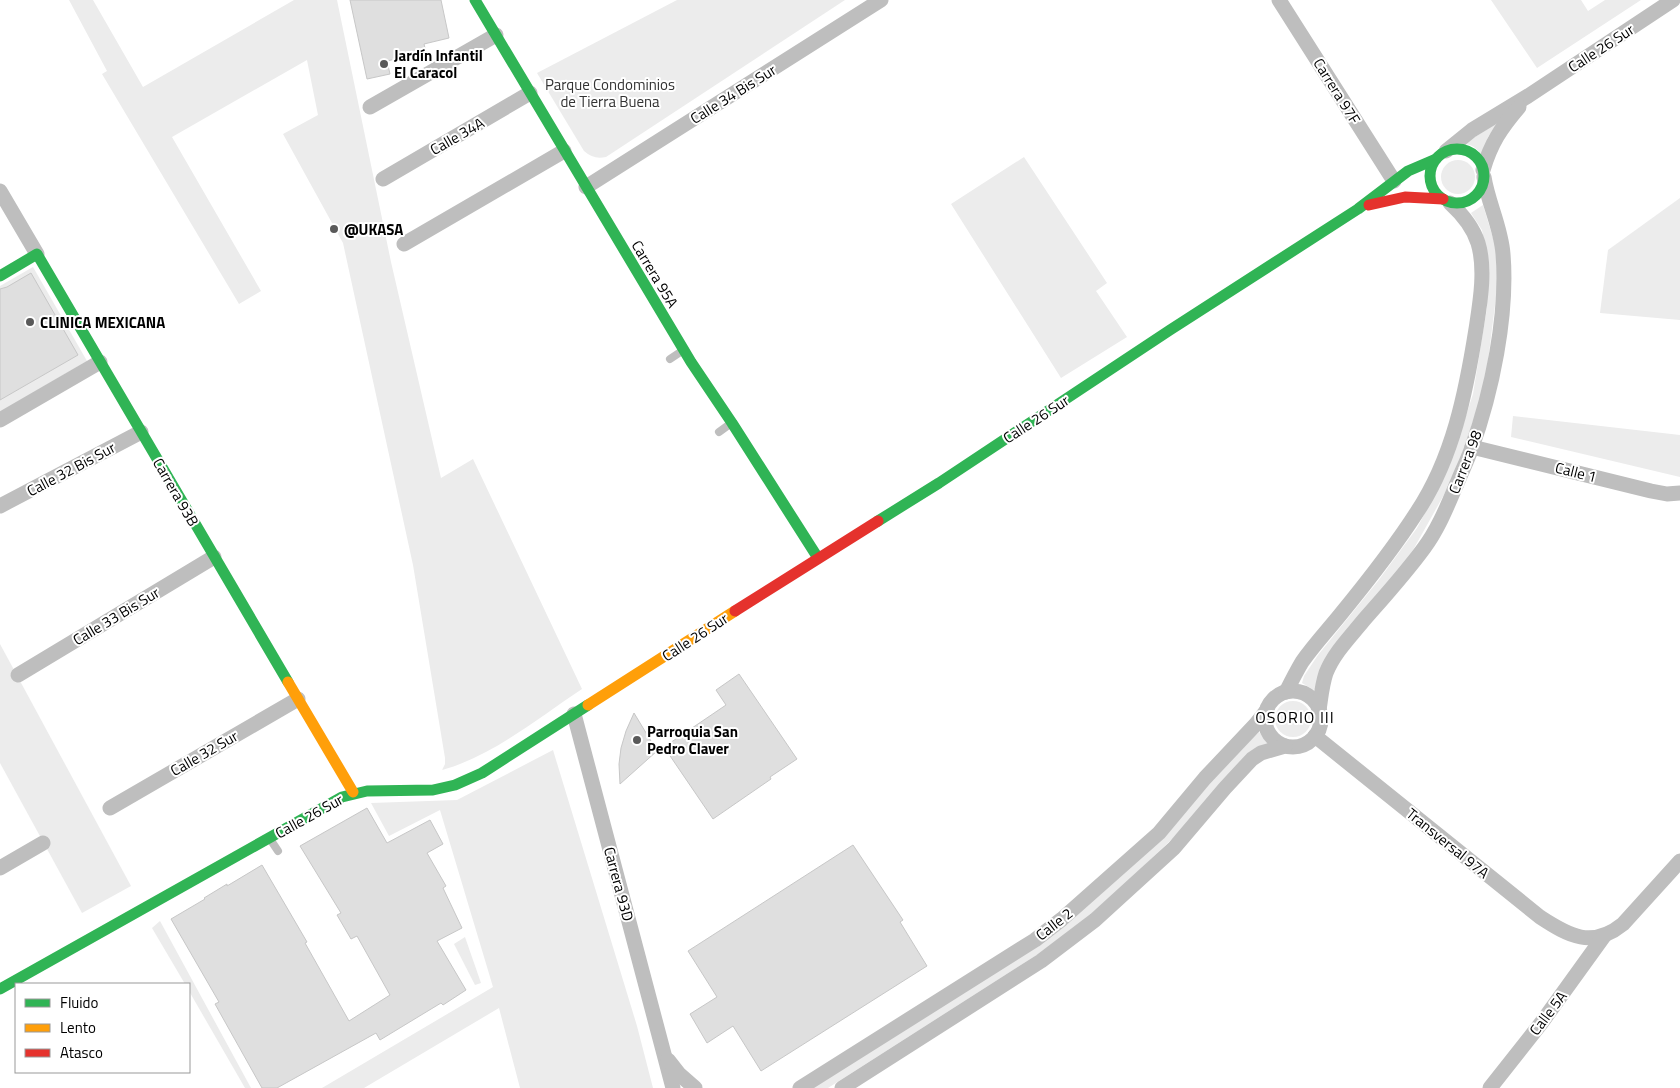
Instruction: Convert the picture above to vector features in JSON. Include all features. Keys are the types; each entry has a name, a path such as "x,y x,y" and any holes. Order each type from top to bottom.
{"street":[{"name":"Carrera 95A","path":"475,0 684,350 818,558"},
{"name":"Calle 34 Bis Sur","path":"586,187 881,0"},
{"name":"Carrera 97F","path":"1279,0 1394,181"},
{"name":"Calle 26 Sur","path":"0,989 352,792 433,789 458,785 482,773 818,558 939,483 1170,330 1358,209 1394,181 1441,155 1472,130 1528,96 1673,0"},
{"path":"370,107 496,35"},
{"name":"Calle 34A","path":"383,179 530,93"},
{"name":"Calle 26 Sur","path":"1483,173 1487,157 1498,132 1528,96"},
{"path":"1455,149 1464,150 1472,154 1479,161 1483,173 1482,185 1473,198 1466,202 1446,201 1437,195 1430,181 1432,166 1441,155 1455,149"},
{"path":"404,244 564,151"},
{"name":"Carrera 98","path":"1319,710 1322,686 1334,659 1347,640 1424,548 1447,508 1472,447 1483,414 1502,312 1504,277 1503,251 1500,236 1487,195 1483,173"},
{"name":"Carrera 93B","path":"0,191 352,792"},
{"name":"Calle 26 Sur","path":"1358,209 1387,199 1407,196 1446,201"},
{"name":"Carrera 98","path":"1286,692 1301,664 1315,644 1370,578 1418,511 1437,476 1452,438 1463,401 1479,313 1481,259 1478,243 1471,227 1446,201"},
{"path":"0,276 37,254"},
{"path":"0,420 100,362"},
{"name":"Calle 32 Bis Sur","path":"0,506 141,432"},
{"name":"Calle 1","path":"1472,447 1650,491 1667,494 1680,493"},
{"name":"Calle 33 Bis Sur","path":"18,674 214,556"},
{"path":"1286,692 1302,693 1310,697 1319,710 1320,724 1315,736 1302,746 1286,746 1278,742 1271,736 1267,728 1267,710 1278,696 1286,692"},
{"name":"Calle 32 Sur","path":"110,808 298,699"},
{"name":"Calle 2","path":"800,1088 1035,940 1062,919 1159,833 1205,778 1267,710"},
{"name":"Carrera 93D","path":"574,714 673,1088"},
{"name":"Transversal 97A","path":"1315,736 1540,917 1563,932 1586,938"},
{"name":"Calle 2","path":"842,1088 1041,962 1070,941 1174,848 1252,759 1261,753 1286,746"},
{"path":"0,868 43,843"},
{"name":"Calle 5A","path":"1586,938 1604,936 1623,924 1680,861"},
{"name":"Calle 5A","path":"1490,1088 1542,1022 1604,936"},
{"name":"Carrera 93D","path":"664,1055 679,1074 695,1088"}],"lane":[{"path":"670,359 684,350"},
{"path":"719,432 732,423"},
{"path":"269,838 278,851"}],"green space":[{"path":"69,0 93,0 143,87 294,0 337,0 391,262 441,478 473,459 582,689 497,746 461,764 442,770 445,758 413,565 343,243 283,134 318,115 307,60 172,137 261,291 239,304 102,74 107,71"},
{"name":"Parque Condominios de Tierra Buena","path":"677,0 845,0 606,157 597,158 589,155 584,151 537,73"},
{"path":"1491,0 1581,0 1588,11 1605,0 1641,0 1537,68"},
{"path":"1497,123 1488,137 1483,156 1477,149 1464,144"},
{"path":"1024,157 1107,283 1096,291 1127,337 1061,378 951,204"},
{"path":"1458,160 1465,161 1470,165 1474,170 1474,184 1470,189 1465,193 1458,194 1451,193 1446,189 1442,184 1441,177 1442,170 1446,165 1451,161"},
{"path":"1680,198 1680,320 1600,313 1608,250"},
{"path":"1483,205 1496,248 1497,289 1485,385 1455,475 1413,550 1314,690 1302,683 1304,676 1318,655 1378,581 1417,528 1441,483 1460,434 1473,394 1487,308 1487,255 1482,230 1471,213"},
{"name":"CLINICA MEXICANA","path":"33,267 87,361 0,412 0,286"},
{"path":"1513,416 1680,435 1680,477 1511,437"},
{"path":"0,644 131,886 82,913 0,763"},
{"path":"1293,701 1300,702 1306,706 1310,712 1310,726 1306,732 1300,736 1293,737 1286,736 1280,732 1276,726 1275,719 1276,712 1280,706 1286,702"},
{"path":"1259,732 1270,745 1128,881 1084,920 1038,954 828,1088 813,1088 1052,935"},
{"path":"553,750 637,1026 653,1088 520,1088 499,1008 364,1088 322,1088 493,987 440,810 389,836 371,803 457,800"},
{"path":"160,921 251,1088 245,1088 190,993 190,983 184,983 152,928"},
{"path":"465,937 481,983 475,985 454,944"}],"building":[{"name":"Jardín Infantil El Caracol","path":"350,0 441,0 449,38 424,44 426,52 387,61 390,74 367,79"},
{"name":"CLINICA MEXICANA","path":"31,273 78,355 0,400 0,289"},
{"path":"739,674 797,759 713,819 664,747 726,705 716,690"},
{"name":"Parroquia San Pedro Claver","path":"634,713 657,751 620,784 619,764 621,748"},
{"path":"367,808 387,843 430,820 443,844 427,853 446,886 443,888 462,928 437,941 466,990 380,1040 376,1033 277,1088 262,1088 215,1004 219,1002 171,919 227,884 227,886 262,865 307,942 305,943 349,1021 390,995 357,936 351,939 337,915 341,913 300,846"},
{"path":"853,845 903,920 900,922 927,966 761,1071 733,1026 707,1043 690,1014 717,997 688,951"}],"traffic: fast":[{"path":"475,0 691,362 818,558"},
{"path":"1457,149 1467,151 1476,157 1482,166 1484,176 1482,186 1476,195 1467,201 1457,203 1447,201 1438,195 1432,186 1430,176 1432,166 1438,157 1447,151 1457,149"},
{"path":"878,521 1358,209 1408,171 1436,159"},
{"path":"0,276 37,254 288,682"},
{"path":"0,989 342,797 367,791 433,790 455,785 482,773 588,705"}],"traffic: slow":[{"path":"588,705 735,611"},
{"path":"288,682 353,792"}],"traffic: jam":[{"path":"1369,205 1405,197 1443,199"},
{"path":"735,611 878,521"}],"place":[{"name":"Jardín Infantil El Caracol","path":"384,64"},
{"name":"@UKASA","path":"334,229"},
{"name":"CLINICA MEXICANA","path":"30,322"},
{"name":"Parroquia San Pedro Claver","path":"637,740"}],"district":[{"name":"OSORIO III","path":"1295,717"}]}
